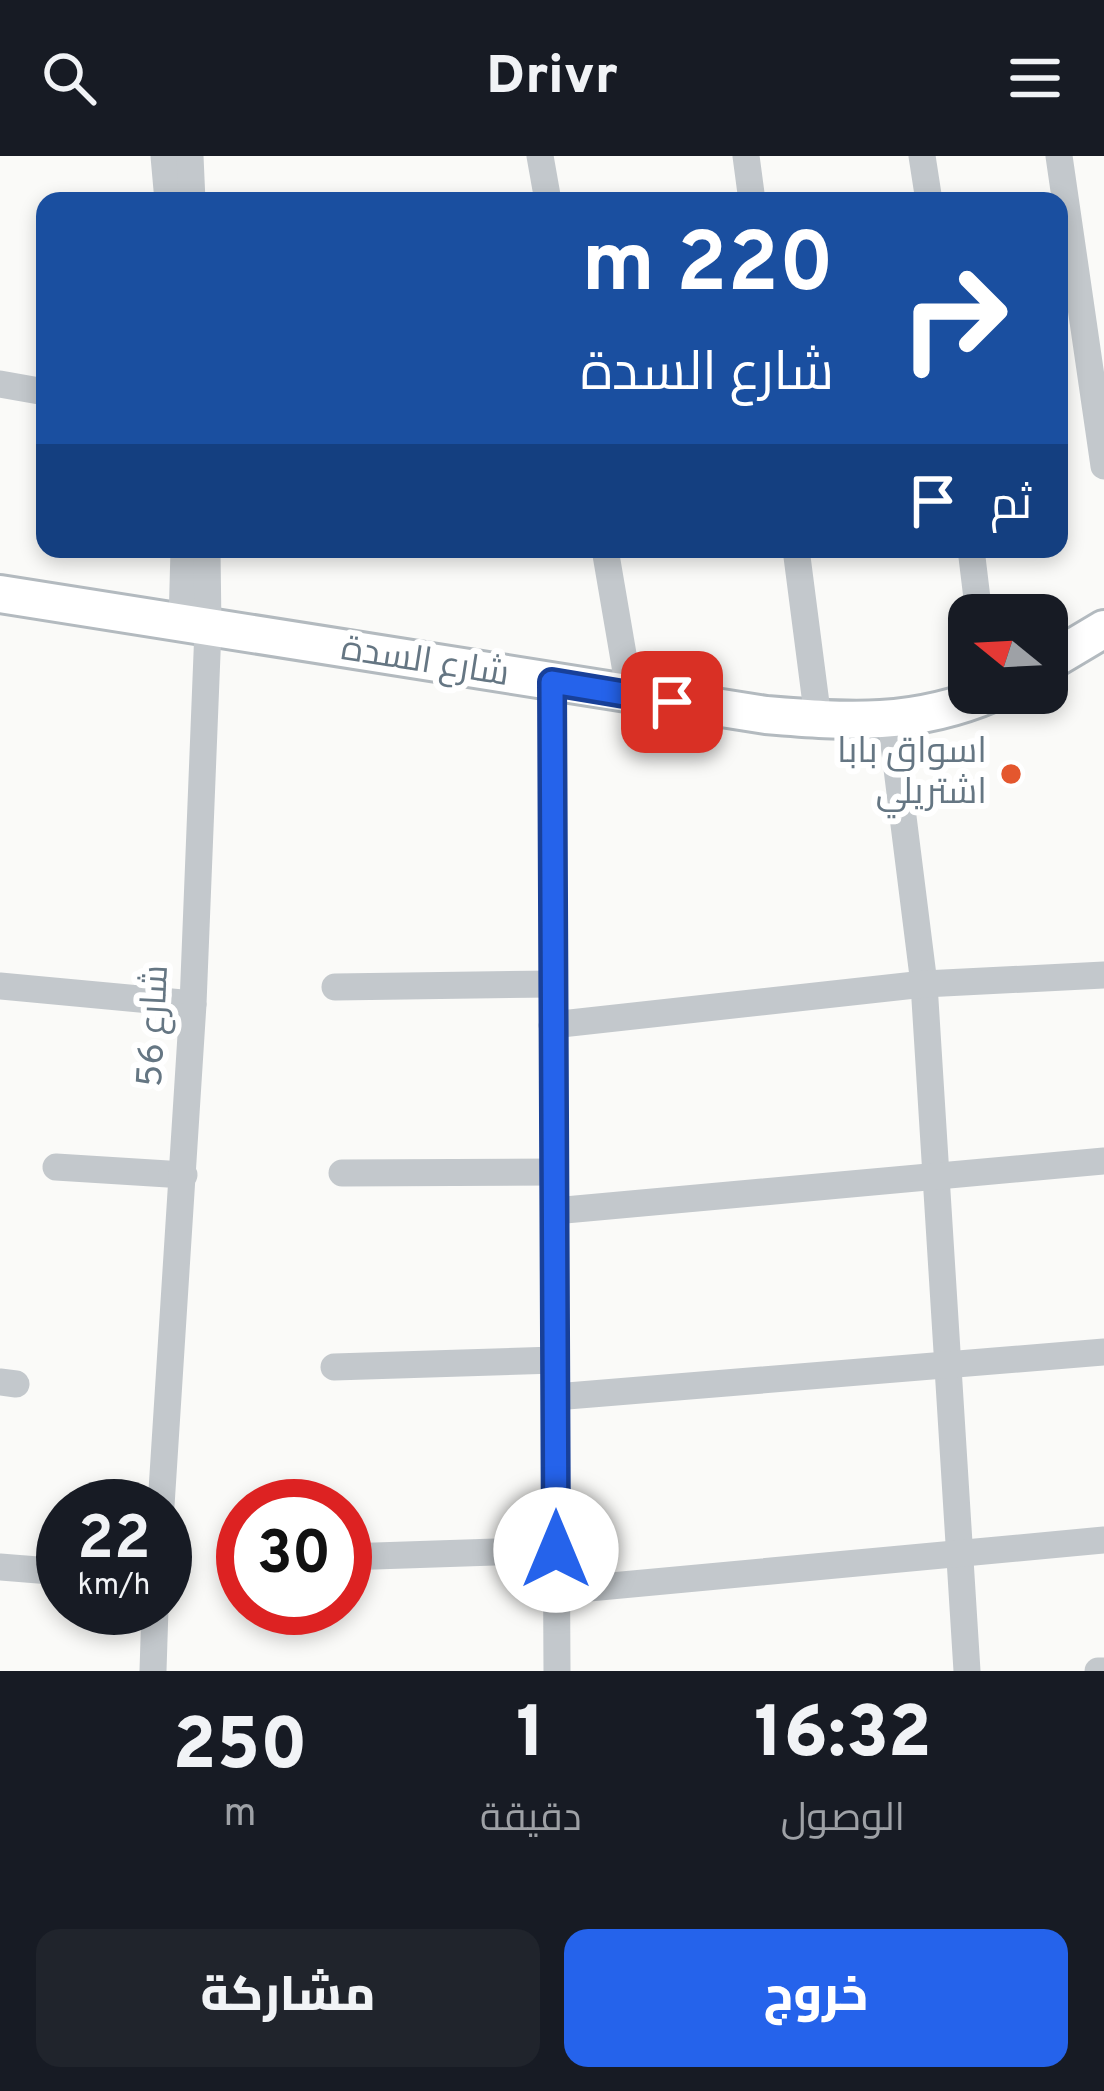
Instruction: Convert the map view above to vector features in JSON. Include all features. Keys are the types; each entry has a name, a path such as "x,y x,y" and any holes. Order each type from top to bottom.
{"street":[{"path":"164,156 167,192"},
{"path":"190,156 192,192"},
{"path":"540,156 546,192"},
{"path":"746,156 751,192"},
{"path":"922,156 928,192"},
{"path":"1059,156 1064,192"},
{"path":"1068,218 1104,466"},
{"path":"0,384 36,390"},
{"path":"185,558 195,627"},
{"name":"شارع 56","path":"163,1479 193,1004 195,627 206,558"},
{"path":"607,558 630,695"},
{"path":"797,558 818,719"},
{"path":"972,558 976,594"},
{"name":"شارع السدة","path":"0,594 630,695 818,719 891,721 948,705"},
{"path":"1068,651 1104,629"},
{"path":"552,682 557,1671"},
{"path":"891,721 924,984 967,1671"},
{"path":"553,1025 924,984 1104,975"},
{"path":"335,986 552,984"},
{"path":"0,986 193,1004"},
{"path":"554,1210 1104,1162"},
{"path":"56,1167 184,1174"},
{"path":"342,1173 554,1172"},
{"path":"555,1397 1104,1352"},
{"path":"334,1367 555,1360"},
{"path":"557,1591 1104,1540"},
{"path":"372,1556 556,1550"},
{"path":"0,1567 36,1570"},
{"path":"154,1671 155,1635"}],"place":[{"name":"اسواق بابا اشتريلي","path":"1011,774"}],"route":[{"path":"556,1550 552,682 672,702"}]}
